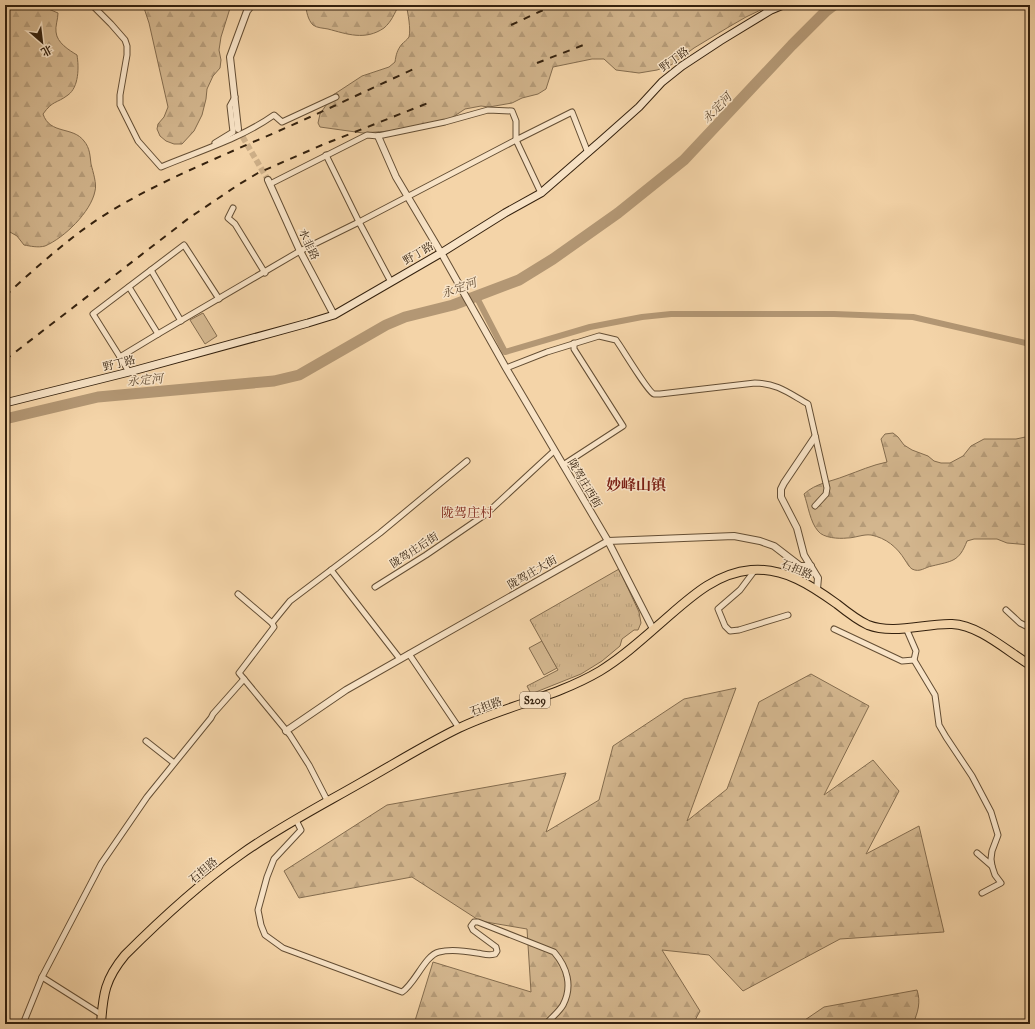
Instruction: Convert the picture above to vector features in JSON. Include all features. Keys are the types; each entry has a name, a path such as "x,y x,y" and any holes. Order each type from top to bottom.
{"main road":[{"name":"野丁路","path":"5,403 129,372 334,315 442,254 505,213 541,193 588,153 639,107 662,82 682,66 771,10 783,5"},
{"name":"石担路","path":"101,1024 104,994 109,978 125,954 206,881 225,866 256,844 296,820 459,728 481,718 562,690 585,679 616,660 696,593 715,580 731,574 755,570 768,570 788,575 817,590 865,623 875,627 906,628 952,624 962,626 973,629 986,636 1030,665"}],"street":[{"path":"92,5 125,40 127,46 120,95 120,106 138,141 161,167 231,139 264,122 274,115 282,122 336,97"},
{"path":"238,129 230,57 246,12 252,5"},
{"path":"209,148 233,132 230,106 234,97"},
{"path":"269,182 367,135 378,136 445,122 488,110 512,111 516,121 516,140 541,193"},
{"path":"120,357 300,251 572,112 588,153"},
{"name":"陇驾庄西街","path":"378,136 396,177 442,254 554,451 608,541 653,629"},
{"path":"326,155 391,282"},
{"name":"水韭路","path":"269,182 300,251 334,315"},
{"path":"234,208 228,218 235,224 265,273"},
{"path":"129,372 93,314 184,245 219,299"},
{"path":"151,270 181,320"},
{"path":"129,287 158,334"},
{"path":"506,368 547,352 599,336 616,340 634,365 647,388 653,394 755,383 766,383 779,387 808,404 827,488 826,494 815,506"},
{"path":"563,465 623,426 574,349 574,343"},
{"path":"815,437 784,483 781,489 781,497 797,528 804,555 818,578 817,590"},
{"name":"陇驾庄后街","path":"375,587 426,555 486,514 554,451"},
{"path":"272,623 290,600 380,533 467,461"},
{"name":"陇驾庄大街","path":"286,731 346,690 608,541 734,536 760,541 774,546 800,566 811,566"},
{"path":"331,570 400,659"},
{"path":"755,570 740,590 718,609 725,626 730,631 739,630 788,615"},
{"path":"238,594 272,623 274,627 239,673 290,735 309,765 328,802"},
{"path":"1006,610 1020,623 1030,628"},
{"path":"906,628 916,651 914,660 935,695 939,725 972,776 991,812 998,835 992,851 991,860 995,875 1001,883 982,894"},
{"path":"834,629 902,661 914,660"},
{"path":"409,654 459,728"},
{"path":"23,1024 42,977 101,864 147,797 213,714 244,679"},
{"path":"146,740 174,763"},
{"path":"296,820 301,830 274,858 258,910 265,935 283,948 402,992 408,989 426,963 438,952 457,951 477,953 488,956 495,954 497,951 496,947 473,930 471,926 474,922 478,922 554,952 562,961 566,972 569,990 562,1005 546,1024"},
{"path":"977,853 992,866"},
{"path":"42,977 102,1015"}],"green space":[{"path":"5,5 39,5 58,13 56,28 57,36 64,46 77,55 78,71 76,82 72,91 64,98 52,104 43,114 46,121 51,125 74,133 84,141 89,152 96,185 95,191 88,207 76,223 60,237 42,247 24,245 17,236 10,232 5,235"},
{"path":"143,5 231,5 221,37 219,50 221,60 220,68 213,76 207,89 202,115 194,131 182,144 174,144 166,141 160,136 157,129 158,124 164,117 168,107 149,23"},
{"path":"306,5 399,5 391,20 384,28 370,34 356,35 313,25 307,13"},
{"path":"406,5 771,5 727,28 694,48 671,65 657,70 639,73 616,70 604,59 592,59 553,67 546,89 538,94 522,98 512,103 465,109 450,119 390,131 363,133 320,127 318,123 320,114 333,95 362,76 389,67 395,62 399,48 410,34"},
{"path":"203,313 217,336 205,344 190,320"},
{"path":"893,433 904,445 912,450 941,463 950,463 963,456 971,446 984,439 1016,439 1030,436 1030,545 1007,543 997,539 974,539 967,541 961,553 954,560 915,570 908,565 902,555 891,544 882,538 868,535 850,538 831,538 820,533 813,523 804,494 818,485 871,466 887,462 881,439 885,434"},
{"path":"619,569 639,612 641,623 638,630 634,630 622,639 620,646 602,661 581,674 531,694 527,686 558,670 530,620"},
{"path":"542,641 557,668 544,675 529,648"},
{"path":"811,674 869,706 824,795 873,760 899,791 866,854 919,826 944,932 840,939 743,991 709,955 662,950 700,1011 693,1024 414,1024 433,962 531,992 527,929 480,921 412,877 299,898 284,871 387,805 566,773 546,832 599,800 613,746 684,699 736,688 687,821 727,789 759,702"},
{"path":"917,990 919,999 913,1024 799,1024 824,1007"}],"waterway":[{"name":"永定河","path":"5,419 98,397 274,381 299,375 386,325 405,317 453,305 519,280 553,259 618,213 684,160 792,45 834,5"},
{"path":"476,296 505,352 590,327 642,317 671,314 834,314 913,317 1030,344"}],"tunnel":[{"path":"238,129 268,180"}],"railway":[{"path":"511,25 554,5"},
{"path":"537,63 586,44"},
{"path":"5,296 77,234 107,213 189,170 416,68"},
{"path":"5,360 189,218 238,185 258,173 322,145 428,103"}],"district":[{"name":"妙峰山镇","path":"636,485"},
{"name":"陇驾庄村","path":"467,512"}]}
